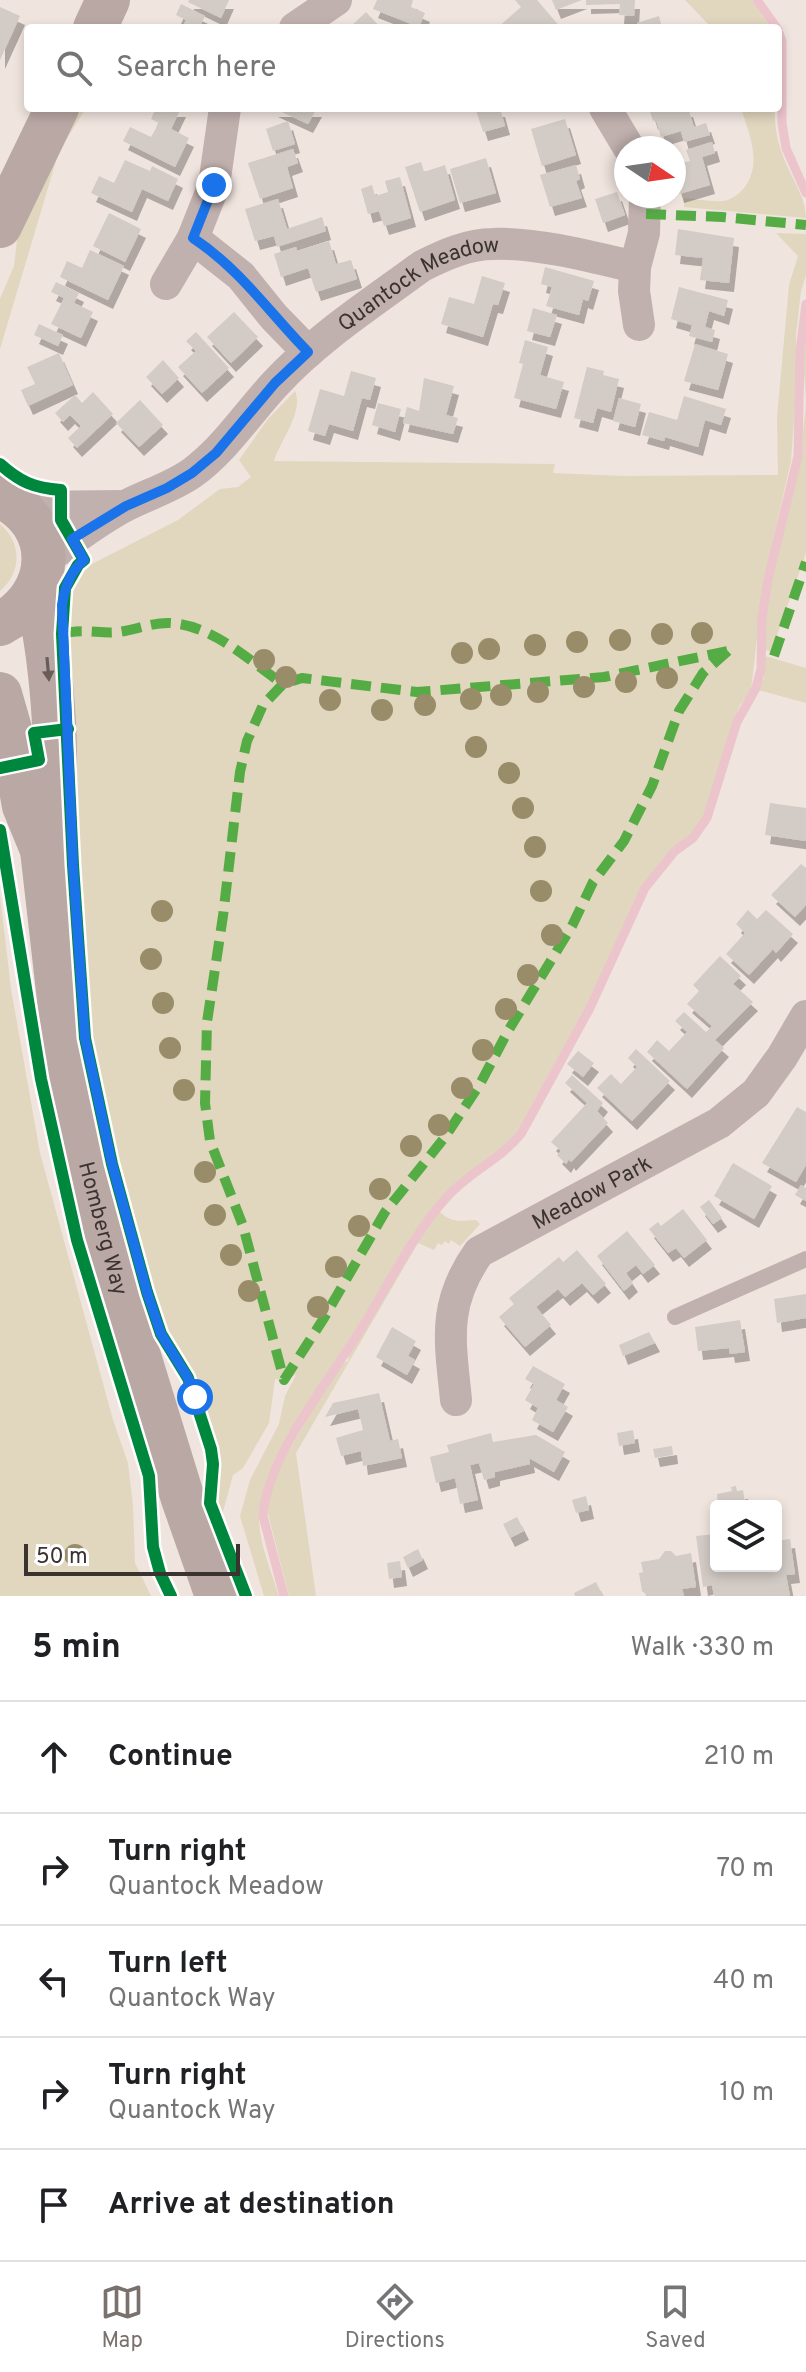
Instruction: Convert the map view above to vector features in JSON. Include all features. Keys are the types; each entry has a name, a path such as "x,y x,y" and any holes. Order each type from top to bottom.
{"main road":[{"path":"97,24 108,0"},
{"path":"0,226 55,112"},
{"name":"Homberg Way","path":"10,501 39,530 42,547 39,578 55,779 51,818 42,850"},
{"path":"0,624 26,607 39,578"},
{"name":"Homberg Way","path":"0,694 10,729 24,806 42,850 63,1035 87,1164 131,1330 183,1499 217,1596"}],"street":[{"path":"301,24 336,0"},
{"path":"166,284 193,238 214,185 224,112"},
{"path":"607,112 622,136"},
{"path":"639,325 634,291 635,267 644,233 645,208"},
{"path":"193,238 241,276 308,352"},
{"name":"Quantock Meadow","path":"39,578 72,539 126,506 192,473 216,453 275,383 308,352 422,266 472,246 514,244 635,267"},
{"name":"Quantock Meadow","path":"10,501 126,506"},
{"name":"Meadow Park","path":"456,1400 450,1349 455,1293 464,1272 479,1252 719,1123 756,1093 806,1016"}],"lane":[{"path":"675,1317 806,1259"}],"shaded area":[{"path":"685,0 752,0 768,24 708,24"},
{"path":"74,112 83,112 59,151 0,349 0,299 14,266 19,222"},
{"path":"742,112 775,112 780,147 802,199 806,218 686,207 686,198 723,201 742,190 753,169 753,148"},
{"path":"776,233 806,234 806,275 796,335 797,376 791,461 764,579 751,690 739,707 709,805 698,826 675,846 644,883 593,994 515,1136 454,1185 426,1218 288,1437 266,1484 260,1507 262,1541 279,1596 264,1596 240,1516 250,1480 279,1424 285,1396 296,1375 284,1380 275,1379 269,1423 243,1468 233,1475 221,1519 214,1509 220,1459 210,1420 194,1374 158,1314 107,1133 89,1041 76,898 69,657 71,636 79,636 81,632 79,628 67,625 72,589 82,569 178,520 220,489 238,487 251,477 239,460 268,419 295,391 294,417 274,461 555,464 553,473 623,476 778,475 777,417 789,285 798,256"},
{"path":"806,337 806,400 804,360"},
{"path":"806,400 806,553 771,652 764,649 765,611 803,451"},
{"path":"0,524 12,540 16,558 12,575 0,591"},
{"path":"765,656 806,668 806,703 758,690 764,678"},
{"path":"0,895 11,989 40,1153 113,1420 128,1463 135,1563 151,1596 0,1596"},
{"path":"438,1210 451,1219 476,1220 480,1224 460,1246 451,1240 449,1244 445,1241 442,1245 438,1243 434,1250 418,1243 296,1453 316,1596 289,1596 266,1506 277,1472 337,1367 348,1361 350,1351 402,1261"}],"building":[{"path":"189,0 229,0 221,18"},
{"path":"377,0 413,0 411,7 425,13 420,24 411,24 373,9"},
{"path":"515,0 537,0 558,24 502,24 521,7"},
{"path":"552,0 582,0 556,10"},
{"path":"586,0 635,0 634,16 619,15 620,4 586,5"},
{"path":"181,4 205,16 201,24 184,24 186,20 176,15"},
{"path":"0,7 20,16 0,60"},
{"path":"366,12 377,24 353,24"},
{"path":"659,16 661,24 637,24"},
{"path":"154,112 179,112 171,129 189,138 175,167 123,141 130,127 151,137 159,123 151,119"},
{"path":"282,112 315,112 308,124"},
{"path":"477,112 501,112 505,126 483,132"},
{"path":"650,112 689,112 694,127 706,123 710,135 686,141 681,131 661,136 656,120 653,121"},
{"path":"565,119 576,155 542,166 531,129"},
{"path":"288,121 295,144 273,151 266,129"},
{"path":"712,142 715,153 702,157 710,185 686,192 686,162 690,161 686,150"},
{"path":"293,149 298,163 287,167 293,188 260,199 248,163"},
{"path":"486,158 496,193 460,203 450,169"},
{"path":"125,160 150,171 152,166 178,179 168,201 142,189 132,212 91,193 99,176 114,183"},
{"path":"421,162 424,172 445,165 455,200 420,212 405,167"},
{"path":"576,165 580,179 576,181 582,198 550,207 540,175"},
{"path":"400,177 411,218 384,226 379,211 368,214 361,189 372,185 375,196 388,192 385,181"},
{"path":"614,193 614,208 623,208 625,215 603,223 595,199"},
{"path":"278,199 287,229 322,217 326,231 277,247 274,236 255,241 245,209"},
{"path":"109,213 141,229 125,262 93,246"},
{"path":"678,229 734,238 729,283 700,280 703,258 675,255"},
{"path":"329,241 336,264 351,260 357,279 316,292 308,268 281,277 274,254"},
{"path":"90,250 124,266 108,300 60,277 67,261 82,268"},
{"path":"545,267 594,281 588,301 583,299 579,315 546,306 552,287 541,284"},
{"path":"482,276 505,283 498,305 493,304 483,337 441,324 449,297 474,304"},
{"path":"56,282 79,293 74,303 93,312 81,338 51,324 64,298 51,292"},
{"path":"679,287 728,300 724,316 709,311 705,327 715,330 712,342 689,336 692,325 671,319"},
{"path":"533,308 557,315 550,337 527,331"},
{"path":"234,312 258,337 231,363 207,337"},
{"path":"39,324 63,335 58,346 34,335"},
{"path":"196,332 229,368 202,393 178,367 196,351 186,341"},
{"path":"525,340 548,347 540,375 564,382 556,409 514,398 523,364 519,363"},
{"path":"695,344 728,354 718,390 684,381"},
{"path":"59,353 73,385 28,406 21,390 35,384 27,367"},
{"path":"163,360 179,378 162,394 146,377"},
{"path":"587,367 619,379 611,412 597,408 593,423 574,418"},
{"path":"351,371 376,378 370,400 362,398 353,431 329,424 325,436 308,431 320,389 344,396"},
{"path":"424,378 454,386 446,415 458,418 453,434 403,423 407,407 419,411"},
{"path":"93,392 113,414 77,448 68,438 81,426 70,415 63,422 55,413 75,395 82,403"},
{"path":"684,396 726,409 721,425 705,420 698,447 665,437 664,441 642,435 649,412 677,420"},
{"path":"619,398 641,404 635,427 613,421"},
{"path":"140,400 163,425 139,447 116,423"},
{"path":"378,403 401,409 395,432 372,425"},
{"path":"770,803 806,808 806,841 765,835"},
{"path":"801,864 806,868 806,905 795,917 771,895"},
{"path":"748,910 757,919 766,910 793,934 776,953 773,949 749,975 726,954 745,933 736,924"},
{"path":"720,956 741,976 733,984 753,1002 715,1040 724,1048 687,1089 647,1052 657,1040 669,1051 687,1032 675,1021 684,1012 706,1032 712,1026 687,1004 699,991 693,985"},
{"path":"636,1049 670,1081 632,1121 597,1088 611,1074 621,1084 637,1067 628,1058"},
{"path":"578,1051 594,1063 583,1077 567,1064"},
{"path":"572,1075 603,1103 597,1111 608,1123 566,1164 557,1155 561,1151 551,1142 587,1103 565,1083"},
{"path":"797,1107 806,1112 806,1165 796,1182 762,1163"},
{"path":"733,1163 772,1186 754,1219 714,1196"},
{"path":"801,1185 806,1188 806,1201 795,1195"},
{"path":"709,1200 722,1218 713,1224 700,1207"},
{"path":"683,1209 707,1240 684,1258 676,1248 668,1253 649,1229 658,1222 661,1226"},
{"path":"627,1231 655,1265 643,1274 636,1265 626,1273 633,1283 624,1291 597,1256"},
{"path":"577,1250 606,1284 593,1295 582,1283 565,1297 558,1289 536,1307 551,1325 525,1347 499,1317 514,1304 509,1298 559,1257 563,1262"},
{"path":"806,1294 806,1318 777,1323 774,1299"},
{"path":"740,1320 745,1352 730,1354 729,1348 698,1351 695,1327"},
{"path":"392,1327 416,1341 408,1356 415,1360 407,1375 376,1357"},
{"path":"649,1332 655,1343 623,1356 619,1345"},
{"path":"533,1366 565,1384 556,1400 568,1407 553,1432 532,1420 538,1408 525,1400 534,1384 525,1379"},
{"path":"379,1393 390,1441 398,1439 402,1458 363,1466 361,1451 341,1456 336,1438 363,1430 358,1409 325,1417 333,1403"},
{"path":"633,1430 635,1443 619,1446 617,1433"},
{"path":"491,1433 493,1442 536,1435 565,1452 554,1472 529,1458 530,1464 495,1472 495,1477 484,1480 479,1463 470,1465 478,1500 460,1504 455,1478 436,1483 430,1457 449,1452 447,1445"},
{"path":"672,1446 673,1455 655,1458 653,1449"},
{"path":"736,1486 737,1491 743,1490 744,1500 718,1500 717,1494 732,1491 731,1487"},
{"path":"586,1496 589,1510 576,1513 572,1500"},
{"path":"517,1517 524,1531 510,1538 503,1524"},
{"path":"710,1535 710,1572 782,1572 782,1540 790,1539 795,1574 786,1575 790,1596 714,1596 712,1585 703,1587 696,1536"},
{"path":"418,1549 423,1560 408,1568 403,1557"},
{"path":"665,1551 671,1551 676,1556 691,1553 696,1587 682,1589 684,1596 648,1596 642,1591 641,1562 659,1559"},
{"path":"400,1561 402,1577 389,1579 387,1563"},
{"path":"596,1582 603,1596 575,1596 574,1593"}],"waterway":[{"path":"757,0 774,24"},
{"path":"782,41 782,112"},
{"path":"782,112 786,148 806,193"},
{"path":"284,1596 263,1516 267,1493 288,1444 434,1212 456,1188 521,1134 590,1008 645,888 675,851 693,838 707,818 737,722 756,688 761,669 762,618 768,579 798,456 800,351 806,304"}],"marked path":[{"path":"646,214 806,225"},
{"path":"774,656 806,562"},
{"path":"62,634 76,631 118,632 161,623 184,625 214,636 283,684"},
{"path":"728,651 703,673 679,711 652,786 624,841 593,882 572,926 508,1031 480,1084 445,1137 385,1212 284,1380 243,1226 210,1141 205,1103 207,1022 240,772 247,741 263,705 283,684 302,678 417,692 604,677 728,651"}],"cycle path":[{"path":"0,464 28,483 61,490 61,520 84,560 65,588 62,634 85,1038 112,1164 147,1292 161,1334 188,1378 211,1449 210,1503 246,1596"},
{"path":"0,768 39,760 34,733 68,729"},
{"path":"0,830 41,1079 77,1240 149,1476 153,1547 171,1596"}],"route":[{"path":"195,1397 188,1378 161,1334 147,1292 112,1164 85,1038 73,865 62,605 72,573 84,560 72,539 126,506 192,473 216,453 275,383 308,352 241,276 193,238 214,185"}]}
